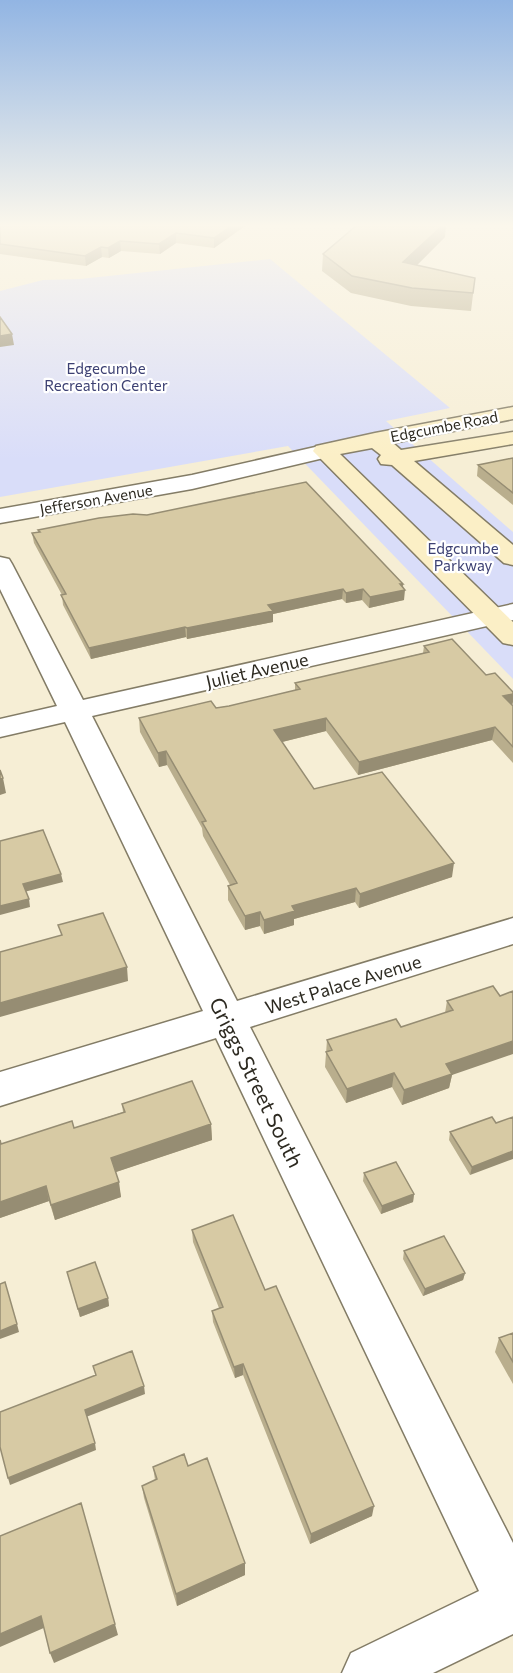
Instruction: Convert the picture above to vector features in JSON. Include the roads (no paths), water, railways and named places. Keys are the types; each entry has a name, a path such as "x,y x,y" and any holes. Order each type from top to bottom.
{"street":[{"name":"Edgcumbe Road","path":"332,458 375,439 513,413"},
{"name":"Edgcumbe Road","path":"332,458 397,457 513,438"},
{"name":"Edgcumbe Road","path":"375,439 513,558"},
{"name":"Jefferson Avenue","path":"0,516 192,482 239,480 332,458"},
{"path":"332,458 502,614 513,637"},
{"name":"Griggs Street South","path":"0,564 75,711 513,1603"},
{"name":"Juliet Avenue","path":"0,728 502,614"},
{"name":"West Palace Avenue","path":"0,1089 513,931"},
{"path":"371,1673 513,1603"}],"park label":[{"name":"Edgecumbe Recreation Center","path":"106,376"},
{"name":"Edgcumbe Parkway","path":"463,556"}]}
